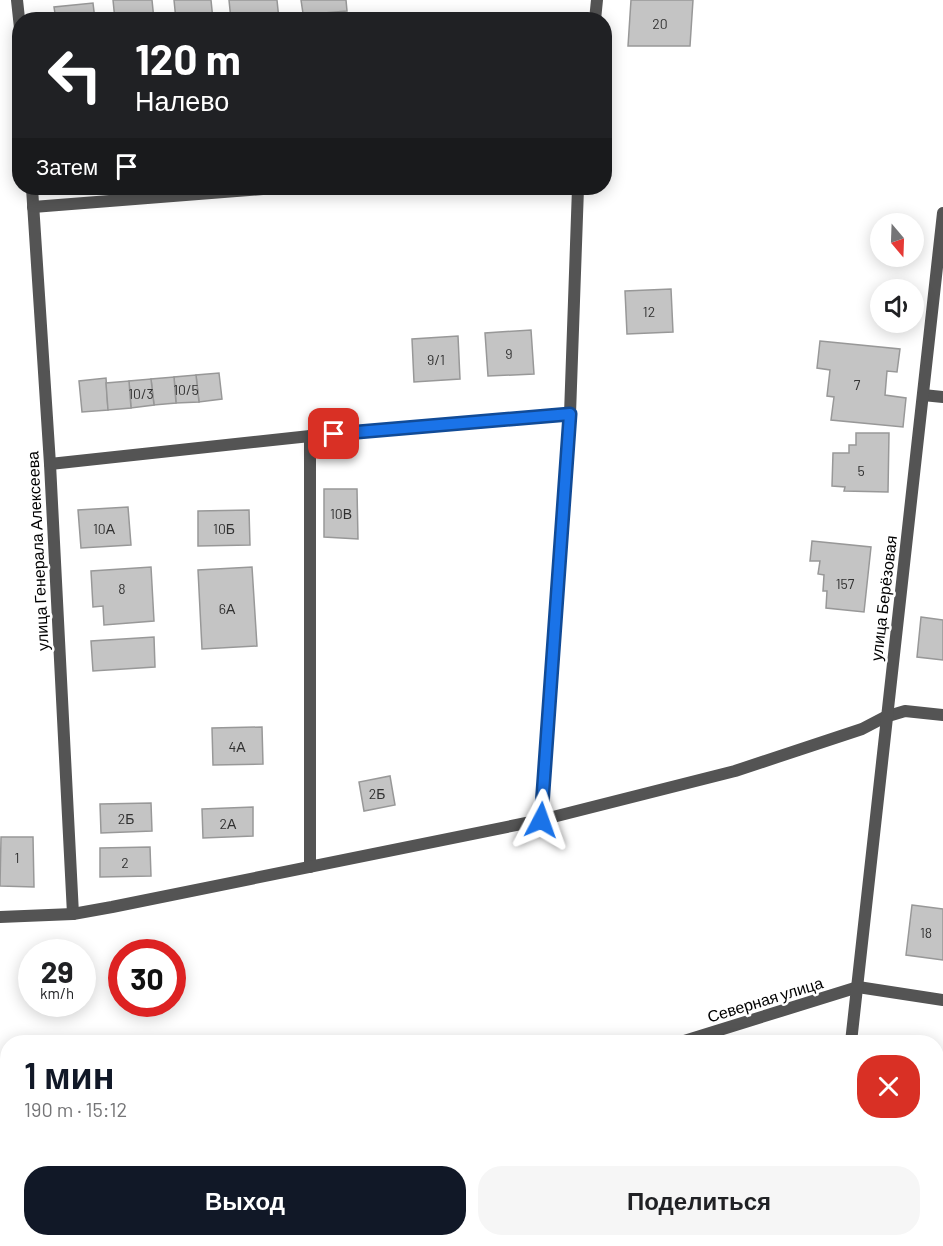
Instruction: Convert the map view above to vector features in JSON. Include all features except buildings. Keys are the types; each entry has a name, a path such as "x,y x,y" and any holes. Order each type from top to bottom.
{"street":[{"name":"улица Генерала Алексеева","path":"32,195 50,464 73,914"},
{"path":"33,207 185,195"},
{"path":"541,820 570,414 578,195"},
{"name":"улица Берёзовая","path":"852,1035 885,717 943,213"},
{"path":"923,395 943,397"},
{"path":"50,464 310,436 570,414"},
{"path":"310,436 310,867"},
{"path":"0,917 73,914 541,820 735,771 862,729 885,717 905,711 943,715"},
{"path":"858,987 943,1000"},
{"name":"Северная улица","path":"704,1035 858,987"}],"route":[{"path":"334,434 570,414 541,820"}]}
